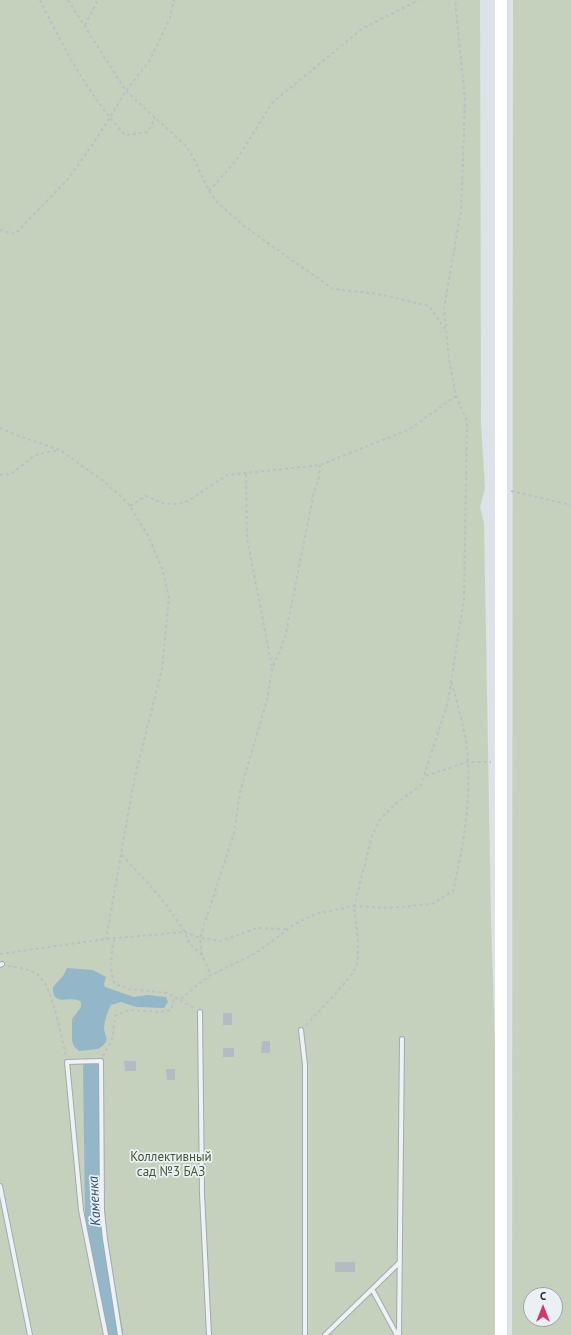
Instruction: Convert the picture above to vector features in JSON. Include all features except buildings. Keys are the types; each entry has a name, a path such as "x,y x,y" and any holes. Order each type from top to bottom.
{"main road":[{"path":"501,0 501,1335"}],"lane":[{"path":"200,1012 202,1194 209,1335"},
{"path":"301,1030 305,1065 305,1335"},
{"path":"398,1335 402,1039"},
{"path":"106,1335 81,1210 68,1062 101,1061 102,1210 120,1335"},
{"path":"0,1186 30,1335"},
{"path":"325,1335 400,1262"},
{"path":"372,1289 398,1335"}],"path":[{"path":"40,0 59,39 110,118 125,135 148,132 155,118"},
{"path":"68,0 126,91 185,145 193,157 209,191 216,201 244,226 333,289 378,294 428,306 446,330"},
{"path":"85,25 98,0"},
{"path":"0,230 15,234 68,179 110,118 126,91 150,60 170,18 174,0"},
{"path":"209,191 236,160 272,103 363,28 419,0"},
{"path":"301,1030 346,981 357,965 357,939 354,906 372,836 379,821 394,805 421,786 425,776 448,702 464,598 467,420 456,396 444,308 461,211 465,100 455,0"},
{"path":"130,506 146,496 162,503 177,504 188,501 227,476 320,465 408,430 456,396"},
{"path":"0,428 60,450 102,480 130,506 149,537 162,569 170,597 162,669 134,781 106,939"},
{"path":"0,475 11,474 35,455 60,450"},
{"path":"212,975 202,955 200,938 234,832 240,792 267,700 272,669 285,638 314,492 319,477 320,465"},
{"path":"246,474 247,538 272,669"},
{"path":"502,489 571,505"},
{"path":"181,999 212,975 256,952 288,929 314,914 354,906 388,908 432,904 453,891 461,856 466,803 467,762 460,715 451,680"},
{"path":"425,776 467,762 502,763"},
{"path":"122,855 162,899 185,932 189,943 202,955"},
{"path":"0,954 106,939 185,932 200,938 221,941 257,928 288,929"},
{"path":"114,939 111,956 112,977 115,984 129,989 167,993 181,999 200,1012"},
{"path":"1,964 25,969 40,976 51,994 68,1062"},
{"path":"101,1061 112,1040 115,1016 129,1010 159,1012 171,1010 174,996"}],"green space":[{"name":"Коллективный сад №3 БАЗ","path":"0,0 480,0 481,424 485,488 480,507 484,523 491,919 495,1044 495,1335 0,1335"},
{"path":"513,0 571,0 571,1335 512,1335"}],"water":[{"path":"67,968 93,970 106,977 104,984 105,987 134,997 147,995 166,997 168,1002 164,1008 136,1007 121,1002 111,1005 104,1024 104,1030 107,1038 103,1046 98,1049 79,1051 74,1046 72,1041 72,1019 81,1007 81,1002 72,999 59,999 56,998 54,994 53,987 63,976"}],"waterway":[{"name":"Каменка","path":"92,1068 94,1215 114,1332"}]}
